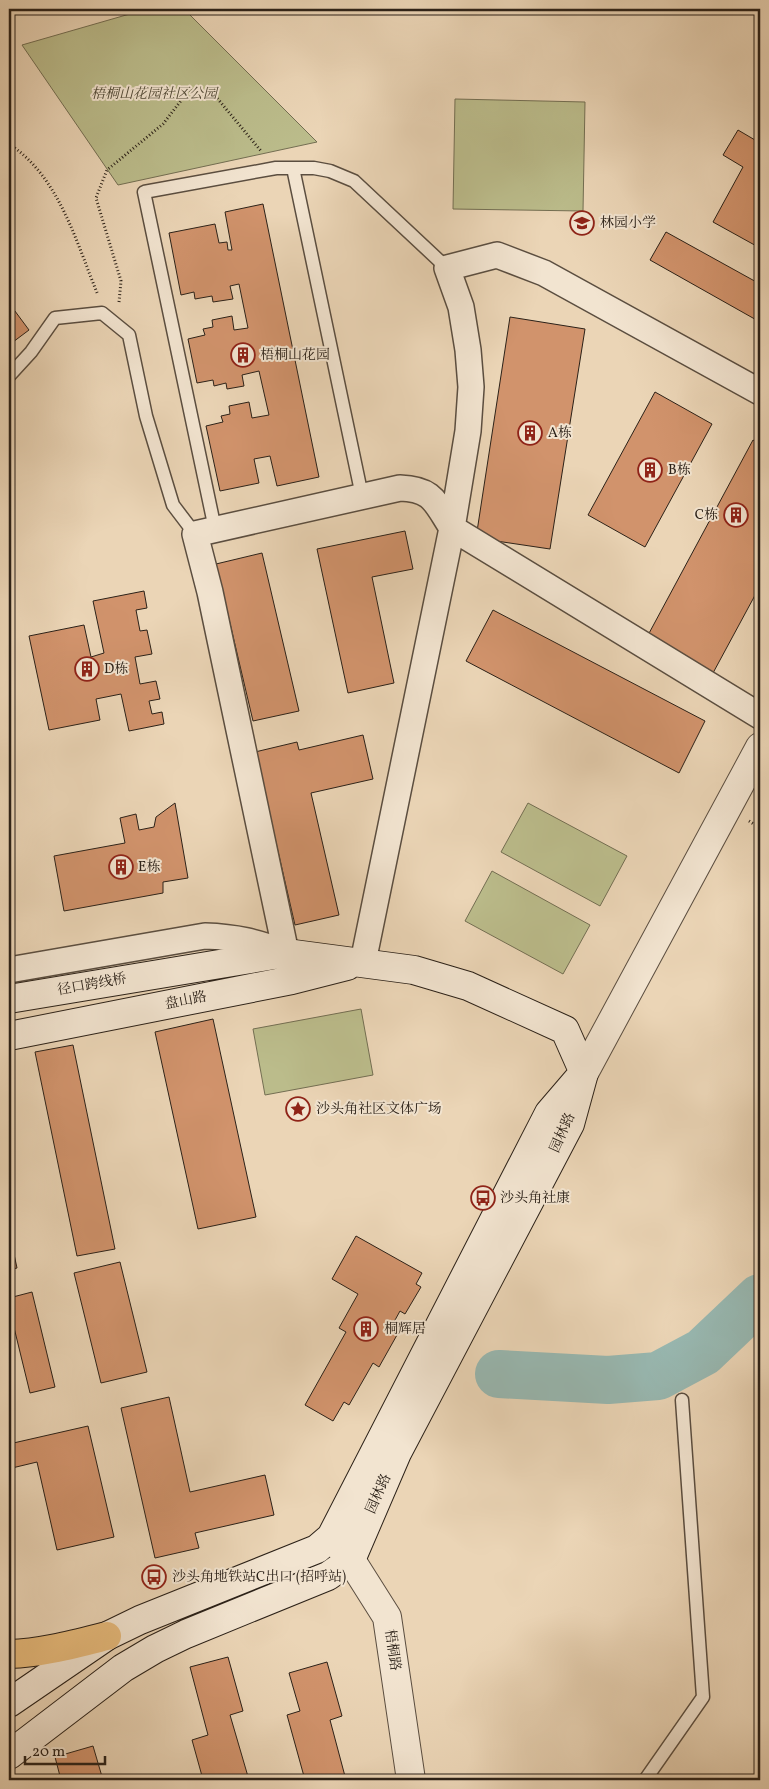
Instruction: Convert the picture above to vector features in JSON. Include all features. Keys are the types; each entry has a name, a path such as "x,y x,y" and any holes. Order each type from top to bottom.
{"main road":[{"name":"园林路","path":"9,1703 107,1636 140,1620 317,1549 331,1537 549,1114 584,1073 760,747"},
{"name":"盘山路","path":"175,971 286,953 414,970 468,986 565,1030 584,1073"},
{"name":"盘山路","path":"9,1036 292,980 363,962"},
{"name":"径口跨线桥","path":"9,999 175,971"},
{"name":"园林路","path":"351,1560 397,1453 570,1124 584,1073"},
{"name":"梧桐路","path":"331,1537 351,1560 387,1617 411,1780"},
{"path":"9,1755 123,1668 155,1649 186,1634 328,1576 351,1560"},
{"path":"9,1654 66,1647 107,1636"}],"street":[{"path":"363,962 452,528 468,431 472,387 461,307 447,268 498,255 544,273 760,392"},
{"path":"286,953 212,602 205,531 400,488 419,489 433,500 452,528 760,716"},
{"path":"9,970 205,936 233,936 260,943 286,953"}],"lane":[{"path":"205,531 144,192 256,171 292,168 314,168 330,171 354,181 447,268"},
{"path":"292,168 362,496"},
{"path":"9,376 31,352 55,318 102,313 129,335 146,416 173,506 205,531"},
{"path":"645,1780 703,1697 682,1400"}],"path":[{"path":"9,144 26,154 57,196 98,295 102,313"}],"green space":[{"name":"梧桐山花园社区公园","path":"147,9 184,9 317,142 118,185 22,45"},
{"path":"455,99 585,102 583,211 453,209"},
{"path":"528,803 627,856 600,906 501,852"},
{"path":"492,871 590,925 563,974 465,921"},
{"path":"361,1009 373,1075 265,1095 253,1029"}],"building":[{"path":"738,130 755,140 760,130 760,248 713,222 743,167 723,155"},
{"name":"梧桐山花园","path":"263,204 319,477 277,486 270,456 254,459 259,483 220,491 206,426 223,422 221,416 230,414 229,406 249,402 252,418 269,415 259,371 242,375 244,386 227,389 226,383 214,386 213,380 197,383 188,339 205,335 203,329 213,327 212,320 232,316 234,330 248,328 239,284 230,286 233,299 213,302 212,296 195,299 194,292 181,295 169,233 215,224 219,243 227,242 228,250 232,250 225,212"},
{"path":"666,232 760,284 760,322 650,260"},
{"path":"9,303 29,330 9,345"},
{"name":"A栋","path":"510,317 585,329 550,549 476,538"},
{"name":"B栋","path":"655,392 712,424 645,547 588,515"},
{"name":"C栋","path":"753,440 760,444 760,586 713,673 647,637"},
{"path":"405,531 413,569 372,577 394,683 348,693 317,549"},
{"path":"262,553 299,711 253,721 216,564"},
{"name":"D栋","path":"144,591 147,608 136,610 140,631 147,630 152,654 135,657 140,684 156,681 160,699 149,701 152,714 162,712 164,724 129,731 121,694 96,699 100,720 49,730 29,636 84,625 91,657 104,653 93,601"},
{"path":"493,610 705,721 679,773 466,661"},
{"path":"363,735 373,779 311,793 339,915 295,925 255,752 297,742 299,750"},
{"name":"E栋","path":"175,803 188,878 163,882 163,893 64,911 54,856 125,843 120,818 136,814 139,830 154,827 156,817"},
{"path":"213,1019 256,1217 198,1229 155,1032"},
{"path":"73,1045 115,1249 77,1256 35,1052"},
{"path":"9,1231 17,1268 9,1270"},
{"name":"桐辉居","path":"356,1236 422,1273 416,1284 421,1287 405,1314 400,1311 389,1331 397,1335 379,1367 373,1363 349,1405 344,1402 333,1421 305,1405 346,1332 339,1328 358,1294 332,1279"},
{"path":"120,1262 147,1372 101,1383 74,1273"},
{"path":"32,1292 55,1387 30,1393 9,1307 9,1298"},
{"path":"169,1397 190,1492 265,1475 274,1515 195,1533 199,1548 155,1558 121,1408"},
{"path":"88,1426 114,1537 57,1550 37,1462 12,1468 9,1444"},
{"path":"228,1657 243,1711 230,1715 249,1780 189,1780 202,1776 192,1740 208,1735 190,1667"},
{"path":"327,1662 342,1716 330,1720 346,1780 305,1780 287,1715 300,1711 289,1673"},
{"path":"93,1746 103,1780 61,1780 55,1757"}],"waterway":[{"path":"499,1374 608,1380 658,1376 703,1352 760,1298"}],"place":[{"name":"林园小学","path":"582,223"},
{"name":"梧桐山花园","path":"243,355"},
{"name":"A栋","path":"530,433"},
{"name":"B栋","path":"650,470"},
{"name":"C栋","path":"736,515"},
{"name":"D栋","path":"87,669"},
{"name":"E栋","path":"121,867"},
{"name":"沙头角社区文体广场","path":"298,1109"},
{"name":"沙头角社康","path":"483,1198"},
{"name":"桐辉居","path":"366,1329"},
{"name":"沙头角地铁站C出口 (招呼站)","path":"154,1577"}]}
